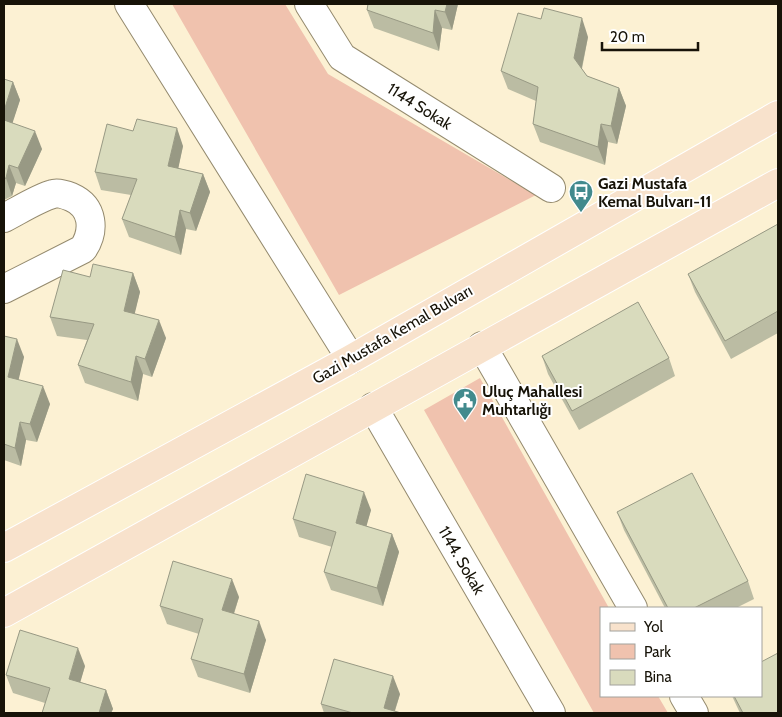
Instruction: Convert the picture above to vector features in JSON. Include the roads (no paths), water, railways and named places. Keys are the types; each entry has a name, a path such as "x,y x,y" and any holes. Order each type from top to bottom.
{"main road":[{"name":"Gazi Mustafa Kemal Bulvarı","path":"4,548 351,359 778,115"},
{"path":"4,612 778,183"}],"street":[{"path":"129,4 351,359"},
{"name":"1144 Sokak","path":"309,4 342,57 551,188"},
{"path":"4,218 54,194 66,195 78,200 86,209 91,229 89,240 83,249 4,289"},
{"path":"482,346 632,607"},
{"name":"1144. Sokak","path":"373,407 551,713"},
{"path":"685,697 694,713"}],"place":[{"name":"Gazi Mustafa Kemal Bulvarı-11","path":"581,213"},
{"name":"Uluç Mahallesi Muhtarlığı","path":"465,421"}]}
